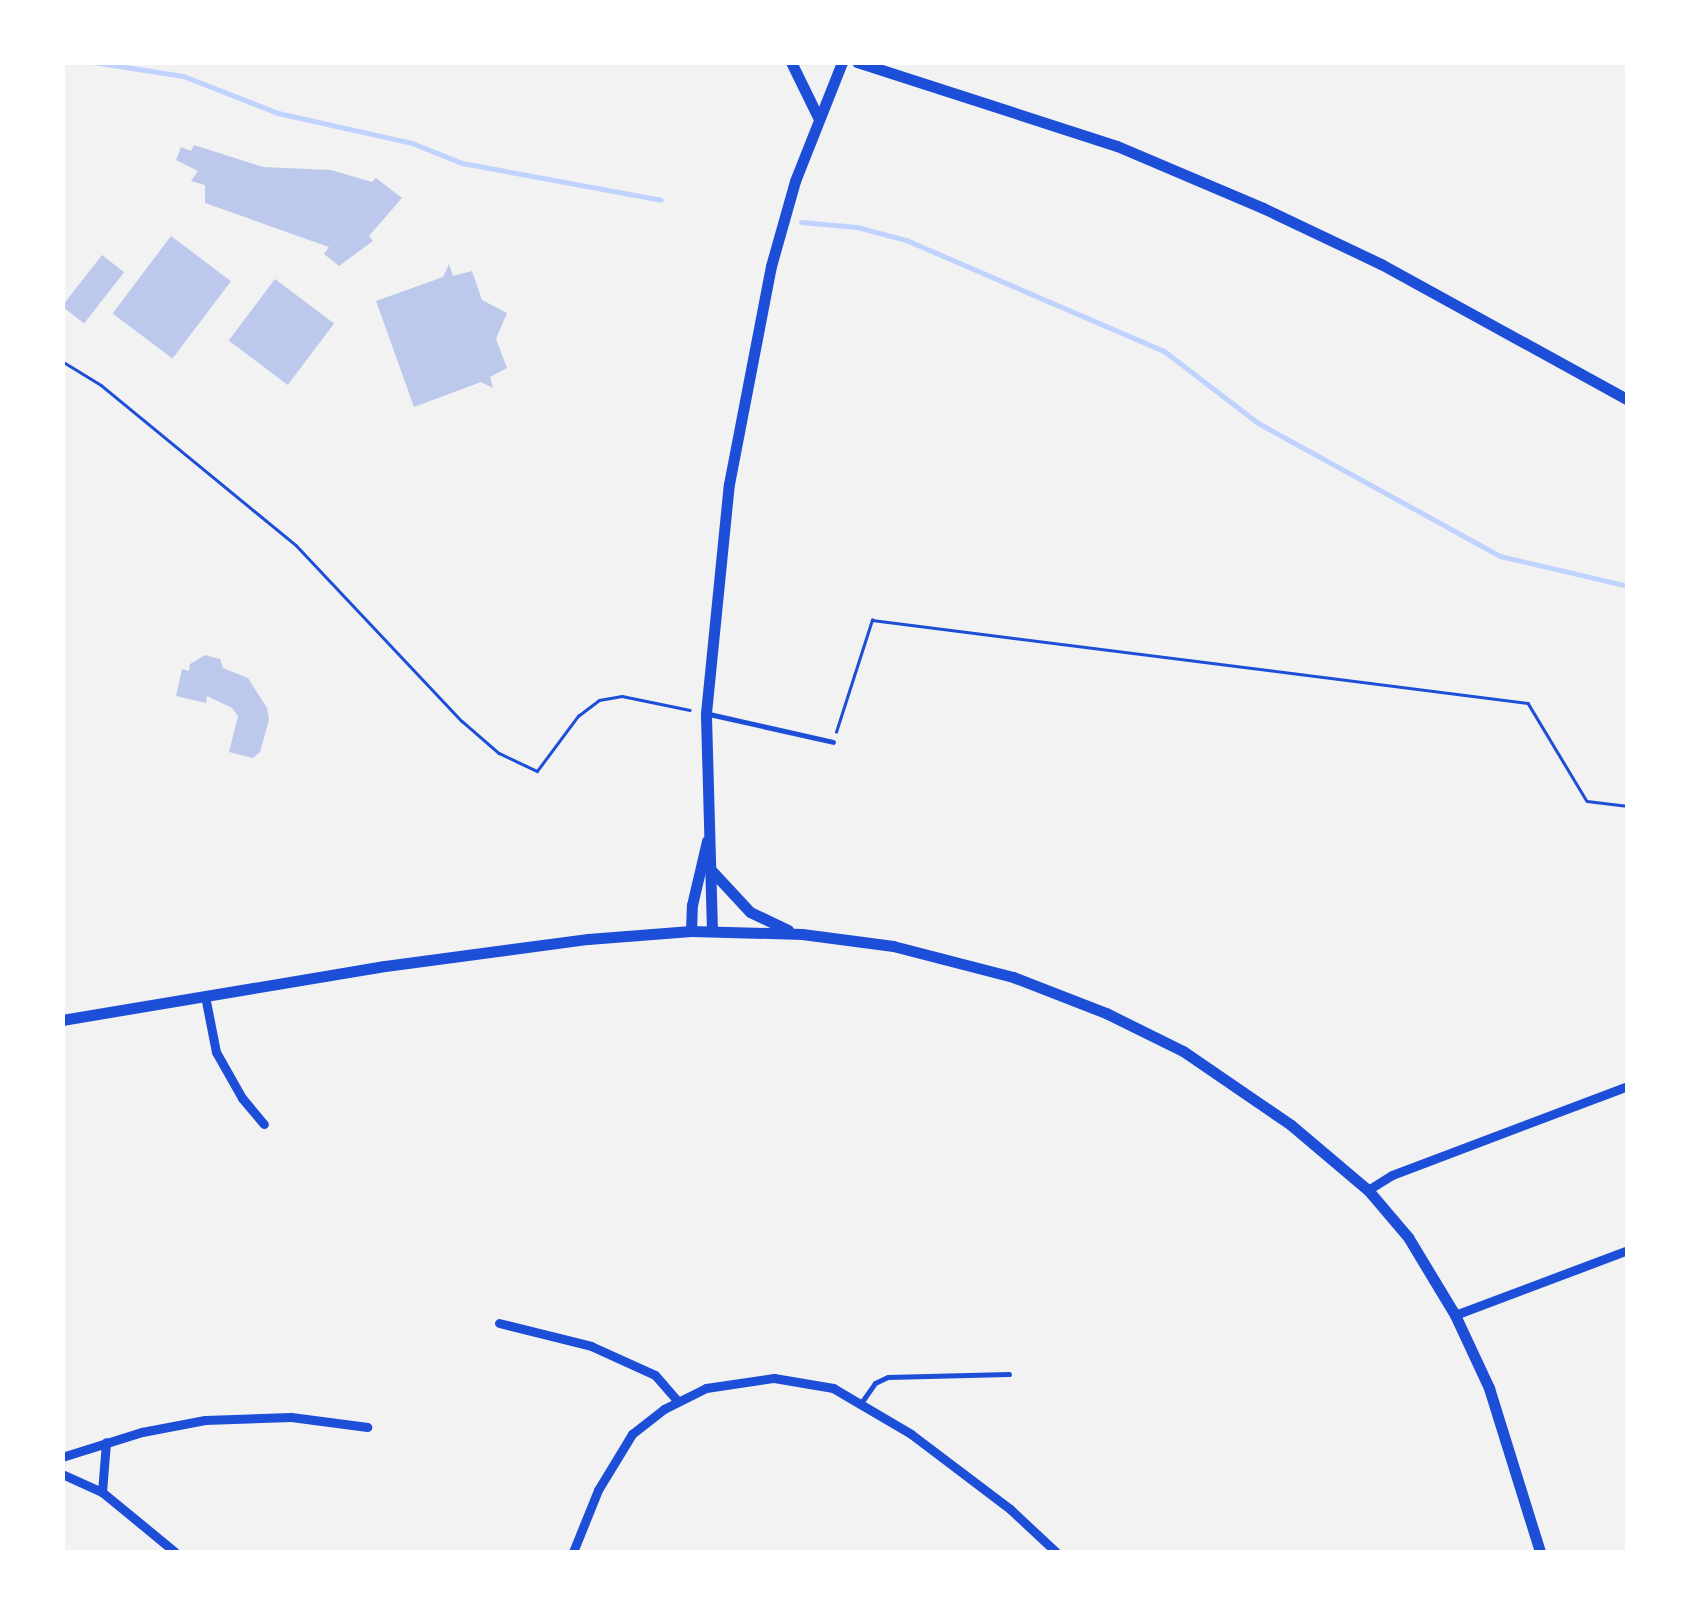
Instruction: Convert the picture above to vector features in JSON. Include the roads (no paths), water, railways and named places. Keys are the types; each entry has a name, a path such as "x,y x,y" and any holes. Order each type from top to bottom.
{"street":[{"path":"792,62 818,118"},
{"path":"712,931 706,714 722,537 738,428 772,266 818,118 842,62"},
{"path":"857,62 1117,146 1263,208 1382,264 1628,400"},
{"path":"690,931 710,828"},
{"path":"711,870 750,912 802,934"},
{"path":"62,1020 588,938 690,931 802,934 940,956 1013,977 1106,1013 1210,1068 1291,1125 1368,1190 1408,1236 1489,1388 1540,1552"},
{"path":"205,996 216,1052 242,1098 264,1124"},
{"path":"1368,1190 1392,1174 1628,1086"},
{"path":"1454,1316 1628,1250"},
{"path":"500,1323 591,1346 655,1376 678,1400"},
{"path":"574,1552 598,1490 632,1434 678,1400 737,1380 774,1378 832,1388 861,1402 956,1466 1056,1552"},
{"path":"62,1456 176,1423 251,1416 367,1427"},
{"path":"102,1492 106,1442"},
{"path":"62,1474 102,1492 175,1552"}],"lane":[{"path":"706,714 833,742"},
{"path":"861,1402 875,1383 888,1377 1009,1374"}],"waterway":[{"path":"93,62 183,76 278,113 412,143 462,163 661,200"},
{"path":"801,222 857,227 906,240 1164,351 1258,423 1500,556 1628,586"}]}
